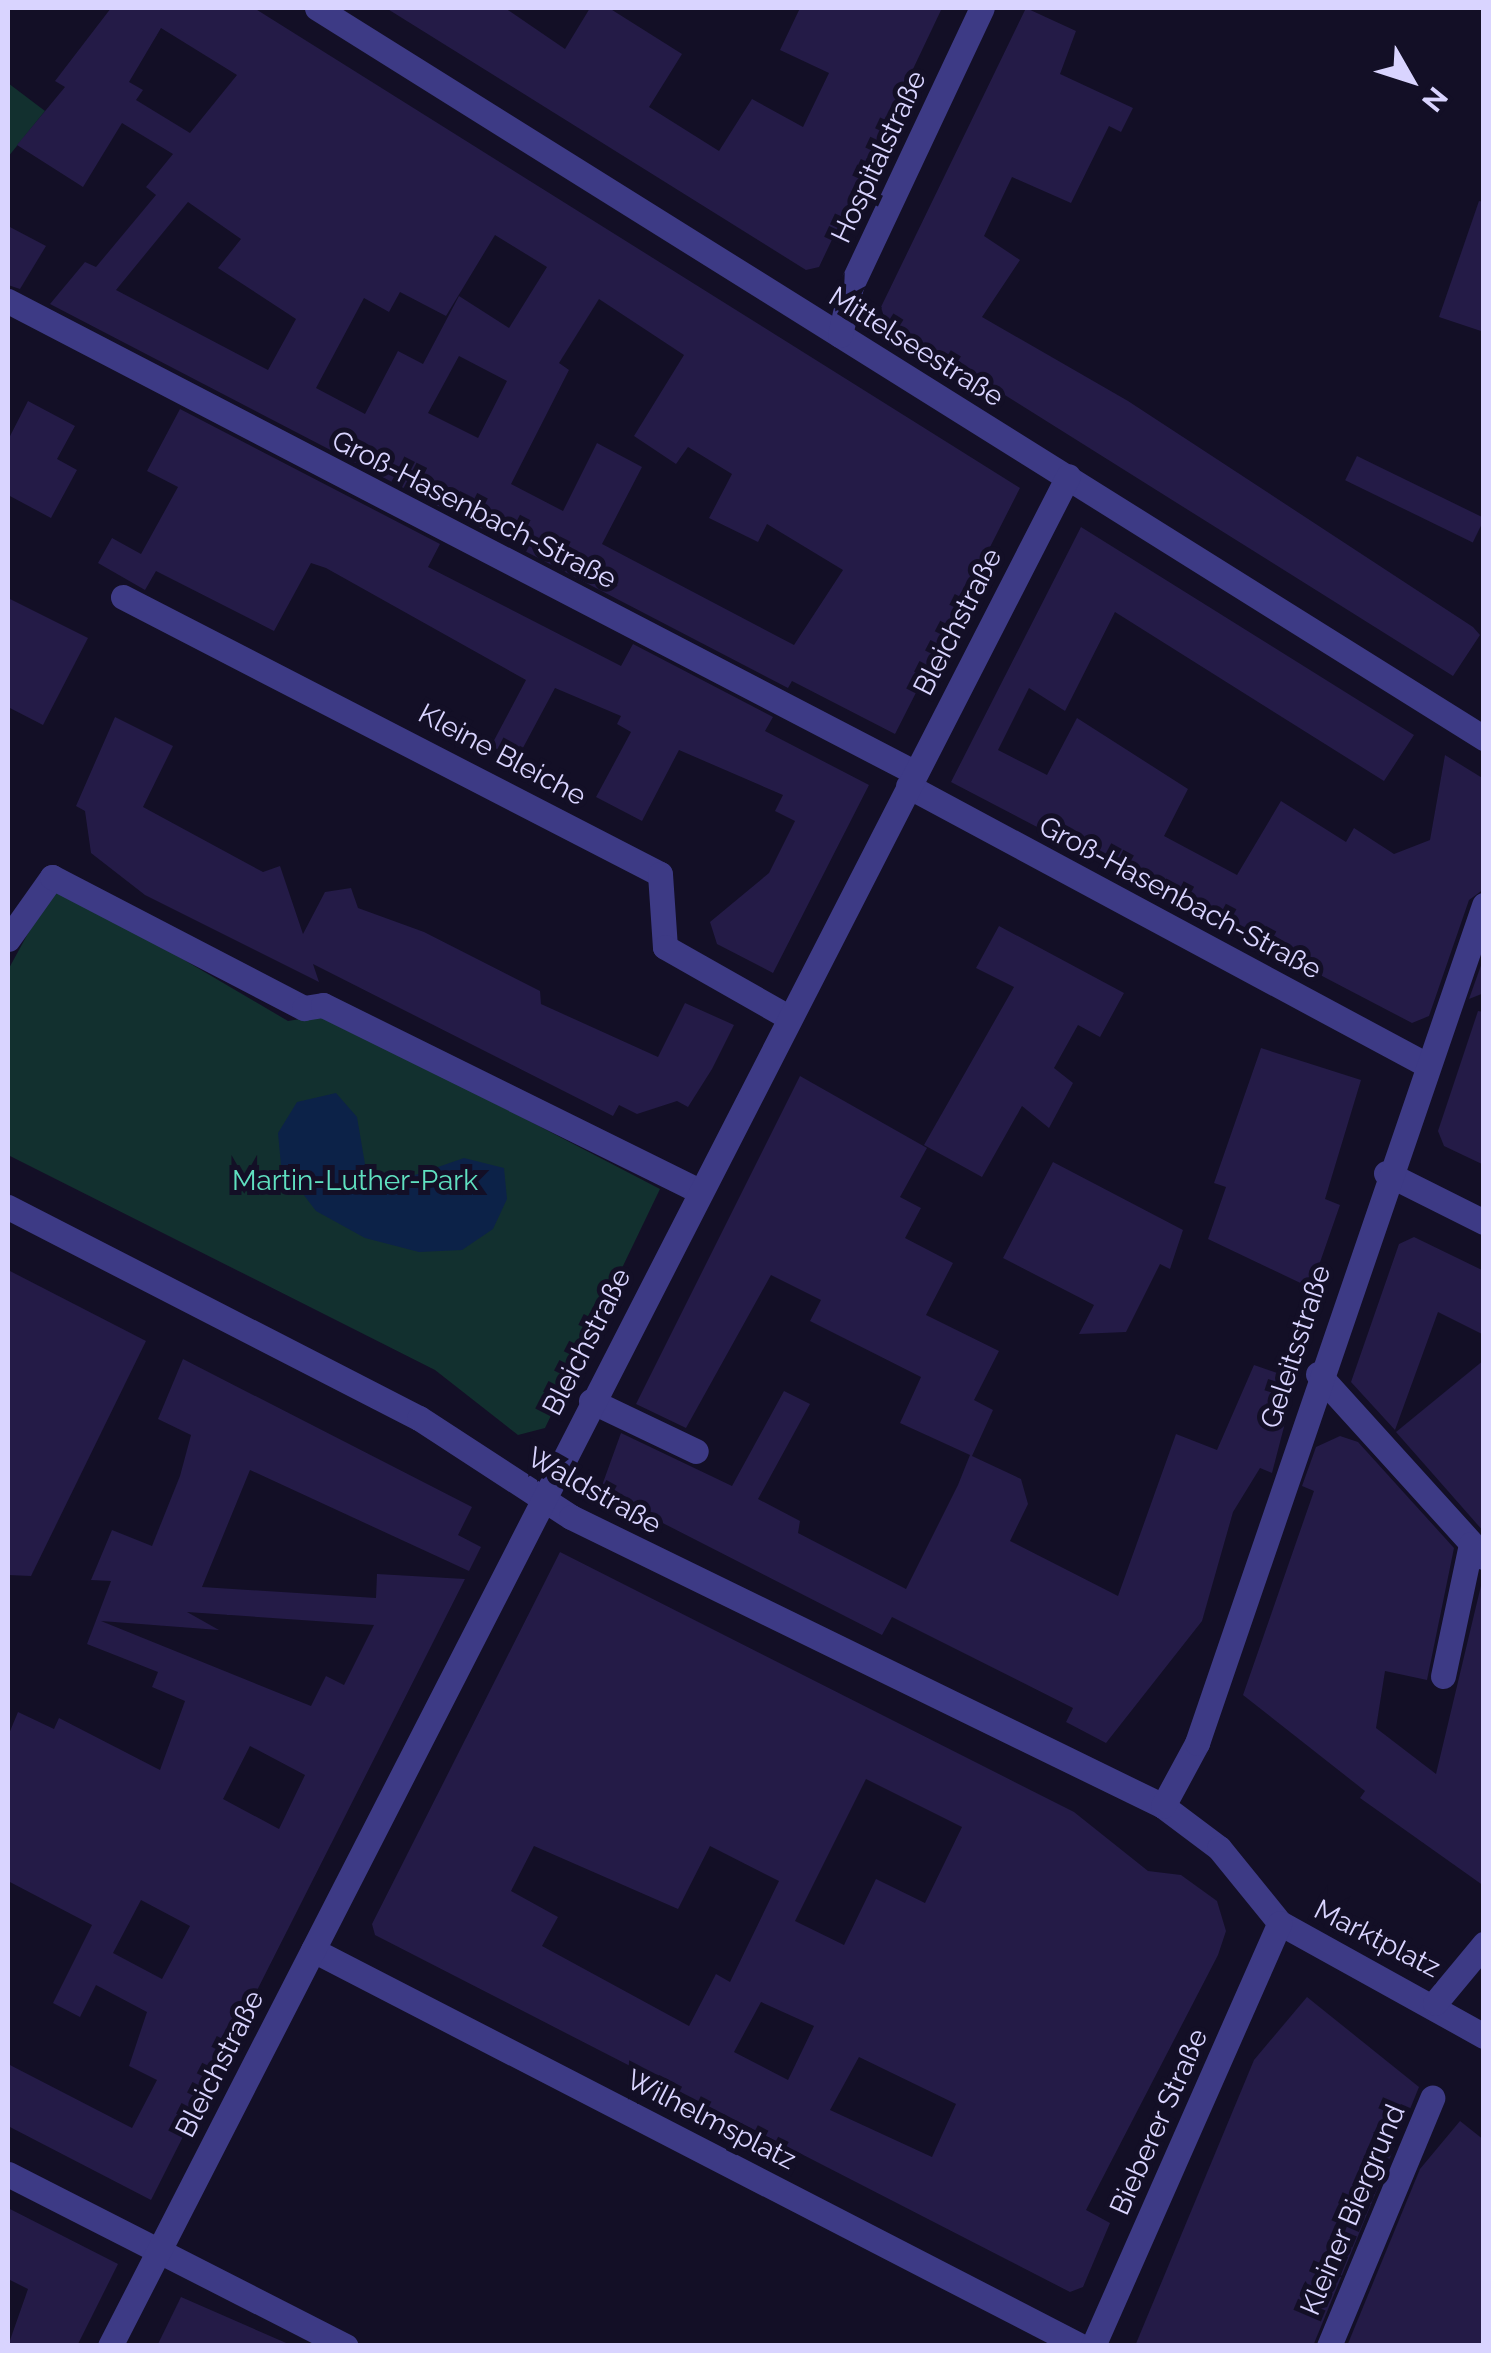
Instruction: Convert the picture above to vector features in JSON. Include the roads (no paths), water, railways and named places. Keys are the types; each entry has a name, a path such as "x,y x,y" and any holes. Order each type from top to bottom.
{"street":[{"name":"Mittelseestraße","path":"317,8 1484,738"},
{"name":"Hospitalstraße","path":"840,335 850,286 982,8"},
{"name":"Groß-Hasenbach-Straße","path":"8,302 911,779 1424,1063"},
{"name":"Bleichstraße","path":"110,2346 538,1499 1068,476"},
{"name":"Kleine Bleiche","path":"123,597 660,874 665,948 788,1018"},
{"path":"8,940 52,877 304,1008 324,1006 698,1190"},
{"name":"Geleitsstraße","path":"1163,1806 1198,1743 1424,1063 1472,969 1484,905"},
{"path":"1386,1173 1484,1222"},
{"name":"Waldstraße","path":"8,1207 419,1418 538,1499 1163,1806"},
{"path":"1318,1374 1477,1550 1443,1676"},
{"path":"591,1400 696,1451"},
{"name":"Marktplatz","path":"1163,1806 1220,1848 1280,1923 1435,2003 1484,2036"},
{"name":"Bieberer Straße","path":"1093,2346 1280,1923"},
{"path":"1435,2003 1484,1944"},
{"name":"Wilhelmsplatz","path":"313,1950 1081,2346"},
{"name":"Kleiner Biergrund","path":"1328,2346 1432,2098"},
{"path":"8,2174 346,2346"}],"water":[{"path":"336,1093 357,1117 366,1170 386,1185 464,1158 504,1168 507,1199 493,1229 462,1250 419,1252 365,1238 316,1211 281,1165 278,1133 297,1102"}],"park label":[{"name":"Martin-Luther-Park","path":"355,1181"}]}
